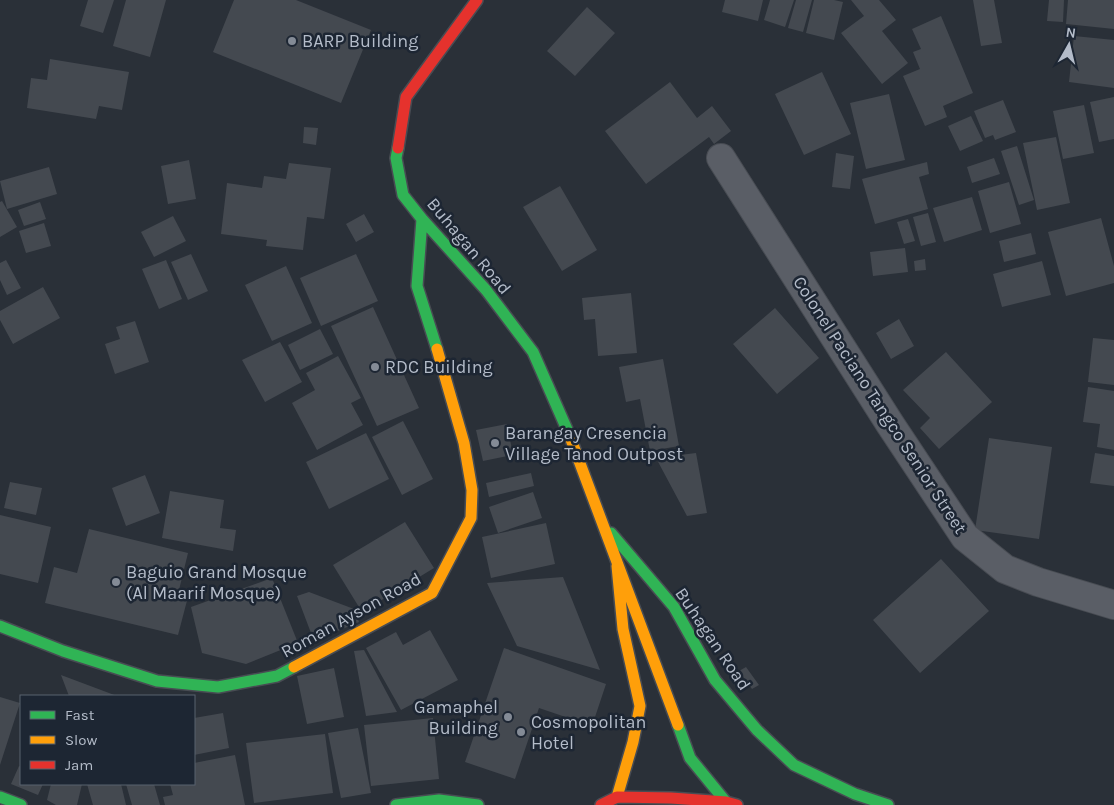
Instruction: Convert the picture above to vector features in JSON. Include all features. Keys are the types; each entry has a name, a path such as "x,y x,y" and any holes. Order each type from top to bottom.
{"main road":[{"name":"Buhagan Road","path":"477,0 406,97 396,158 403,194 422,219 486,290 534,352 565,423 690,758 731,804"},
{"name":"Roman Ayson Road","path":"0,626 63,651 157,681 218,687 277,676 432,593 471,518 472,490 446,375 417,286 422,219"},
{"name":"Buhagan Road","path":"599,518 674,607 715,680 757,730 794,765 854,794 888,805"},
{"path":"617,566 623,629 640,706 633,742 617,797"},
{"path":"600,805 617,797 671,798 731,804"},
{"path":"0,798 21,805"},
{"path":"396,805 438,800 478,805"}],"street":[{"name":"Colonel Paciano Tangco Senior Street","path":"721,158 890,424 965,537 1005,569 1038,582 1114,605"}],"building":[{"path":"88,0 114,0 103,33 80,26"},
{"path":"126,0 166,0 150,57 113,46"},
{"name":"BARP Building","path":"234,0 296,0 371,30 341,103 213,52"},
{"path":"725,0 763,0 758,21 722,12"},
{"path":"770,0 794,0 785,27 764,20"},
{"path":"796,0 812,0 803,32 788,28"},
{"path":"814,0 843,2 834,40 806,33"},
{"path":"851,0 879,0 896,20 882,31 908,63 882,84 841,33 864,16"},
{"path":"973,0 994,0 1002,43 981,46"},
{"path":"1049,0 1064,0 1063,22 1047,21"},
{"path":"1068,0 1114,0 1114,29 1066,24"},
{"path":"587,7 615,33 575,76 547,51"},
{"path":"941,16 973,93 943,106 947,117 925,126 903,76 920,69 913,52 921,49 912,29"},
{"path":"1074,36 1114,40 1114,88 1069,82"},
{"path":"50,59 129,72 122,110 99,106 96,119 27,108 31,78 47,80"},
{"path":"822,72 851,134 804,155 775,94"},
{"path":"670,82 697,118 712,106 731,131 714,144 709,137 646,184 605,131"},
{"path":"889,94 905,160 866,169 850,103"},
{"path":"1114,97 1114,139 1099,142 1090,102"},
{"path":"1003,100 1016,132 995,140 993,135 985,138 974,111"},
{"path":"1084,105 1094,153 1063,159 1053,111"},
{"path":"971,116 983,141 960,151 948,126"},
{"path":"304,127 318,128 316,145 303,143"},
{"path":"1056,137 1070,203 1037,210 1023,143"},
{"path":"1017,146 1034,200 1019,205 1001,151"},
{"path":"836,153 854,156 850,189 832,187"},
{"path":"994,158 1000,174 972,183 967,167"},
{"path":"189,160 196,199 168,204 161,166"},
{"path":"927,162 929,174 919,177 928,209 875,224 862,179"},
{"path":"289,163 331,168 324,219 307,217 303,250 266,246 267,240 221,234 227,183 262,188 264,176 286,179"},
{"path":"49,167 57,194 7,209 0,181"},
{"path":"1009,182 1021,224 990,233 978,191"},
{"path":"560,186 597,250 562,271 523,207"},
{"path":"972,197 982,230 944,242 933,208"},
{"path":"2,201 17,227 0,237 0,202"},
{"path":"40,202 46,219 24,226 18,210"},
{"path":"928,213 936,242 921,246 913,217"},
{"path":"364,214 374,232 356,242 346,224"},
{"path":"173,216 186,241 154,257 141,232"},
{"path":"1101,218 1114,266 1114,283 1066,296 1048,232"},
{"path":"908,219 915,241 904,244 897,222"},
{"path":"44,223 51,246 26,253 19,231"},
{"path":"1031,233 1036,254 1004,262 999,241"},
{"path":"905,248 908,272 873,276 870,252"},
{"path":"191,254 208,291 188,300 171,262"},
{"path":"356,254 378,301 321,326 300,278"},
{"path":"925,259 926,270 915,271 914,261"},
{"path":"6,260 21,288 7,295 0,280 0,263"},
{"path":"166,260 182,299 159,309 142,269"},
{"path":"1042,261 1051,295 1002,307 993,274"},
{"path":"286,266 312,323 272,341 245,285"},
{"path":"43,287 60,318 13,344 0,320 0,311"},
{"path":"631,293 637,353 598,356 595,319 584,320 582,298"},
{"name":"RDC Building","path":"373,307 419,408 377,426 331,326"},
{"path":"775,308 819,358 777,394 733,344"},
{"path":"899,319 914,346 891,359 876,333"},
{"path":"135,321 149,362 115,374 105,344 120,339 116,327"},
{"path":"320,329 333,354 300,370 288,345"},
{"path":"1093,338 1114,340 1114,385 1088,382"},
{"path":"280,342 302,382 265,402 242,360"},
{"path":"946,352 992,402 939,449 920,428 930,418 903,390"},
{"path":"338,356 361,398 351,403 363,425 317,450 292,403 315,390 306,373"},
{"path":"663,359 679,446 650,451 640,399 626,402 619,367"},
{"path":"1088,387 1114,391 1114,450 1097,447 1100,424 1083,422"},
{"path":"403,421 433,479 402,495 372,437"},
{"name":"Barangay Cresencia Village Tanod Outpost","path":"507,424 513,455 483,461 476,430"},
{"path":"366,433 389,479 329,509 306,462"},
{"path":"989,438 1052,447 1039,539 975,530"},
{"path":"696,453 707,513 687,516 656,458"},
{"path":"1095,453 1114,456 1114,486 1090,483"},
{"path":"531,473 534,486 489,497 486,483"},
{"path":"145,475 160,513 126,526 112,488"},
{"path":"10,482 42,488 36,515 4,508"},
{"path":"170,491 224,500 220,528 236,530 233,551 162,538"},
{"path":"533,492 542,518 498,533 489,507"},
{"path":"0,515 51,527 38,583 0,574"},
{"path":"405,522 434,568 362,612 333,565"},
{"path":"546,523 555,564 491,578 482,537"},
{"name":"Baguio Grand Mosque (Al Maarif Mosque)","path":"89,529 188,553 179,590 189,593 178,635 45,603 54,567 77,573"},
{"path":"941,559 989,611 920,673 873,620"},
{"path":"563,577 600,670 517,646 487,583"},
{"path":"272,578 298,643 246,664 202,653 191,607"},
{"path":"309,592 354,609 359,622 314,641 297,596"},
{"path":"430,630 458,680 401,710 366,648 396,632 403,645"},
{"name":"Gamaphel Building","path":"504,648 606,684 592,726 539,708 515,779 465,762"},
{"path":"364,650 397,712 366,716 354,651"},
{"path":"746,667 759,685 752,689 739,671"},
{"path":"334,668 344,717 307,724 297,676"},
{"path":"61,675 114,695 69,695"},
{"path":"0,697 20,703 0,765"},
{"path":"223,713 229,748 195,755 195,718"},
{"path":"433,718 439,779 371,786 364,725"},
{"path":"358,728 371,793 341,798 328,733"},
{"path":"325,734 333,793 254,803 246,743"},
{"path":"235,755 245,805 165,805 163,797 173,795 170,785 195,785 195,763"},
{"path":"19,766 20,785 43,785 38,795 11,784"},
{"path":"51,785 82,785 77,805 56,805 47,800"},
{"path":"87,785 121,785 126,805 93,805"},
{"path":"126,785 154,785 160,805 132,805"}],"traffic: fast":[{"path":"398,148 396,158 403,195 486,290 533,352 569,434"},
{"path":"422,219 417,286 437,349"},
{"path":"611,533 674,607 715,680 757,730 794,765 855,794 888,805"},
{"path":"0,626 63,651 157,681 218,687 277,676 294,667"},
{"path":"678,725 690,758 726,802"},
{"path":"0,797 21,805"},
{"path":"396,805 439,800 478,805"}],"traffic: slow":[{"path":"294,667 432,593 471,518 472,490 464,443 437,349"},
{"path":"569,434 678,725"},
{"path":"617,566 623,629 640,706 633,742 617,797"}],"traffic: jam":[{"path":"398,148 406,97 477,0"},
{"path":"601,805 617,797 671,798 726,802 737,805"}],"place":[{"name":"BARP Building","path":"292,41"},
{"name":"RDC Building","path":"375,367"},
{"name":"Barangay Cresencia Village Tanod Outpost","path":"495,443"},
{"name":"Baguio Grand Mosque (Al Maarif Mosque)","path":"116,582"},
{"name":"Gamaphel Building","path":"508,717"},
{"name":"Cosmopolitan Hotel","path":"521,732"}]}
